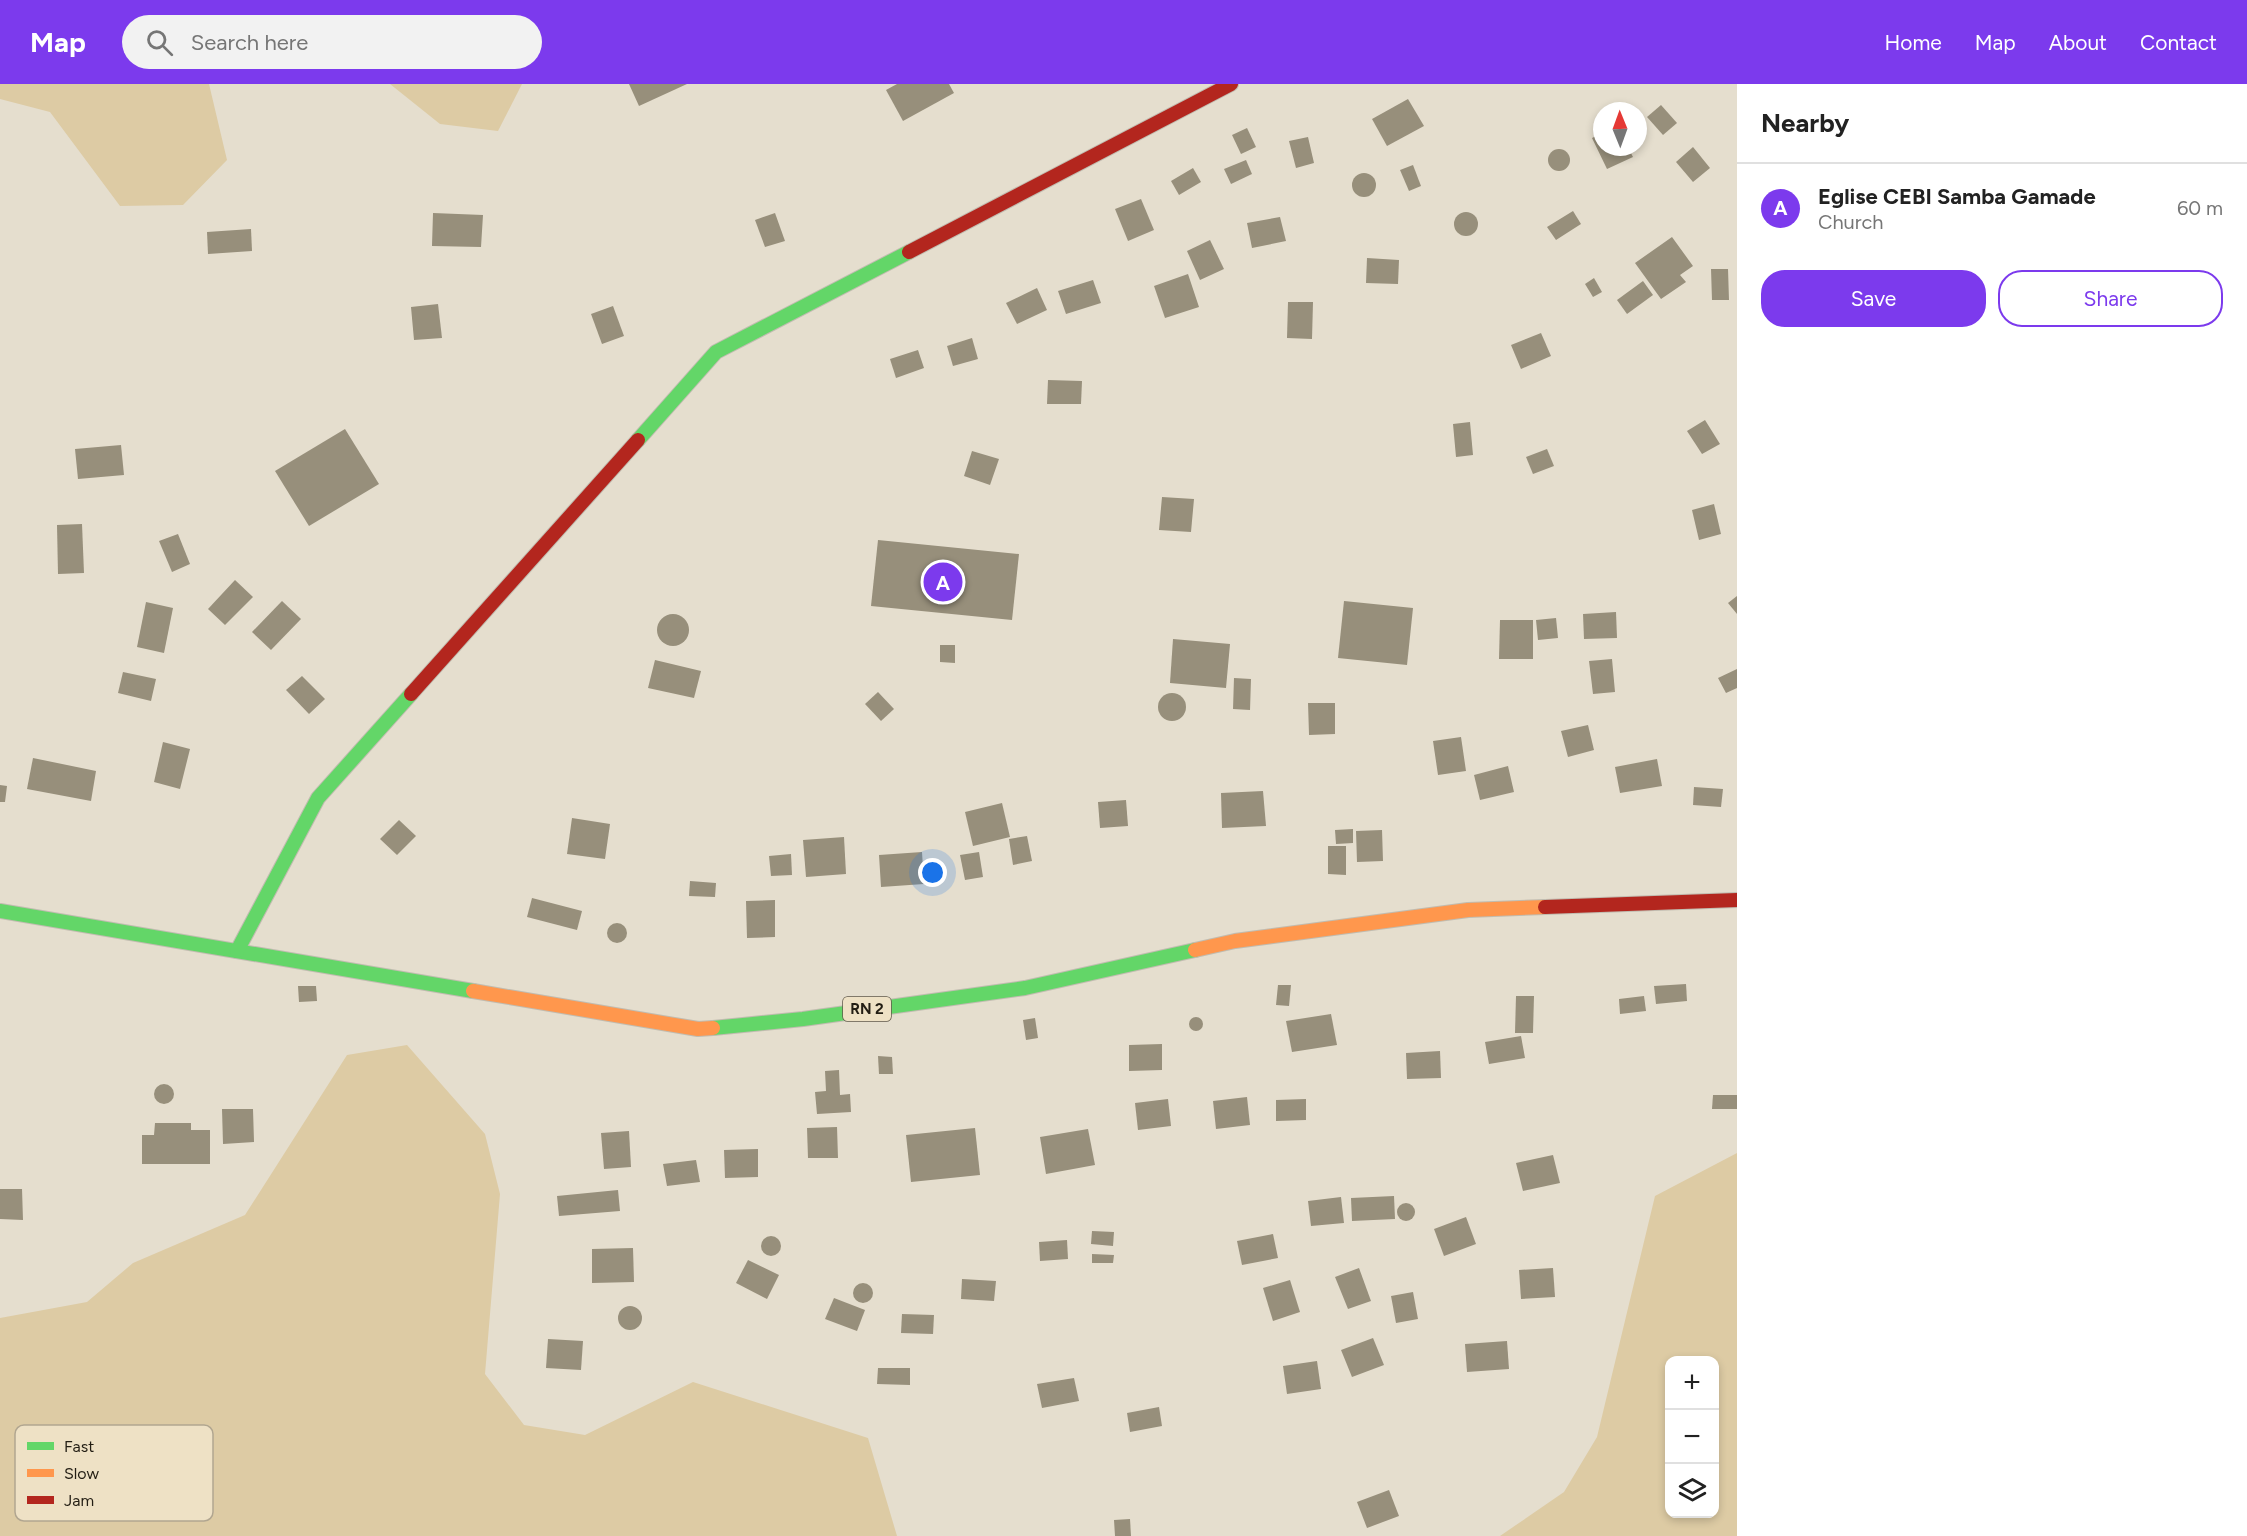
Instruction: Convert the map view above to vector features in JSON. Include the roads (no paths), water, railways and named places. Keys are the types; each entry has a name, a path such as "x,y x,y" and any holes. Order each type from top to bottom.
{"main road":[{"path":"237,951 318,798 716,352 1231,84"},
{"name":"RN 2","path":"0,911 698,1029 803,1019 1025,988 1235,941 1468,910 1655,901 1737,900"}],"place":[{"name":"Eglise CEBI Samba Gamade","path":"943,582"}]}
